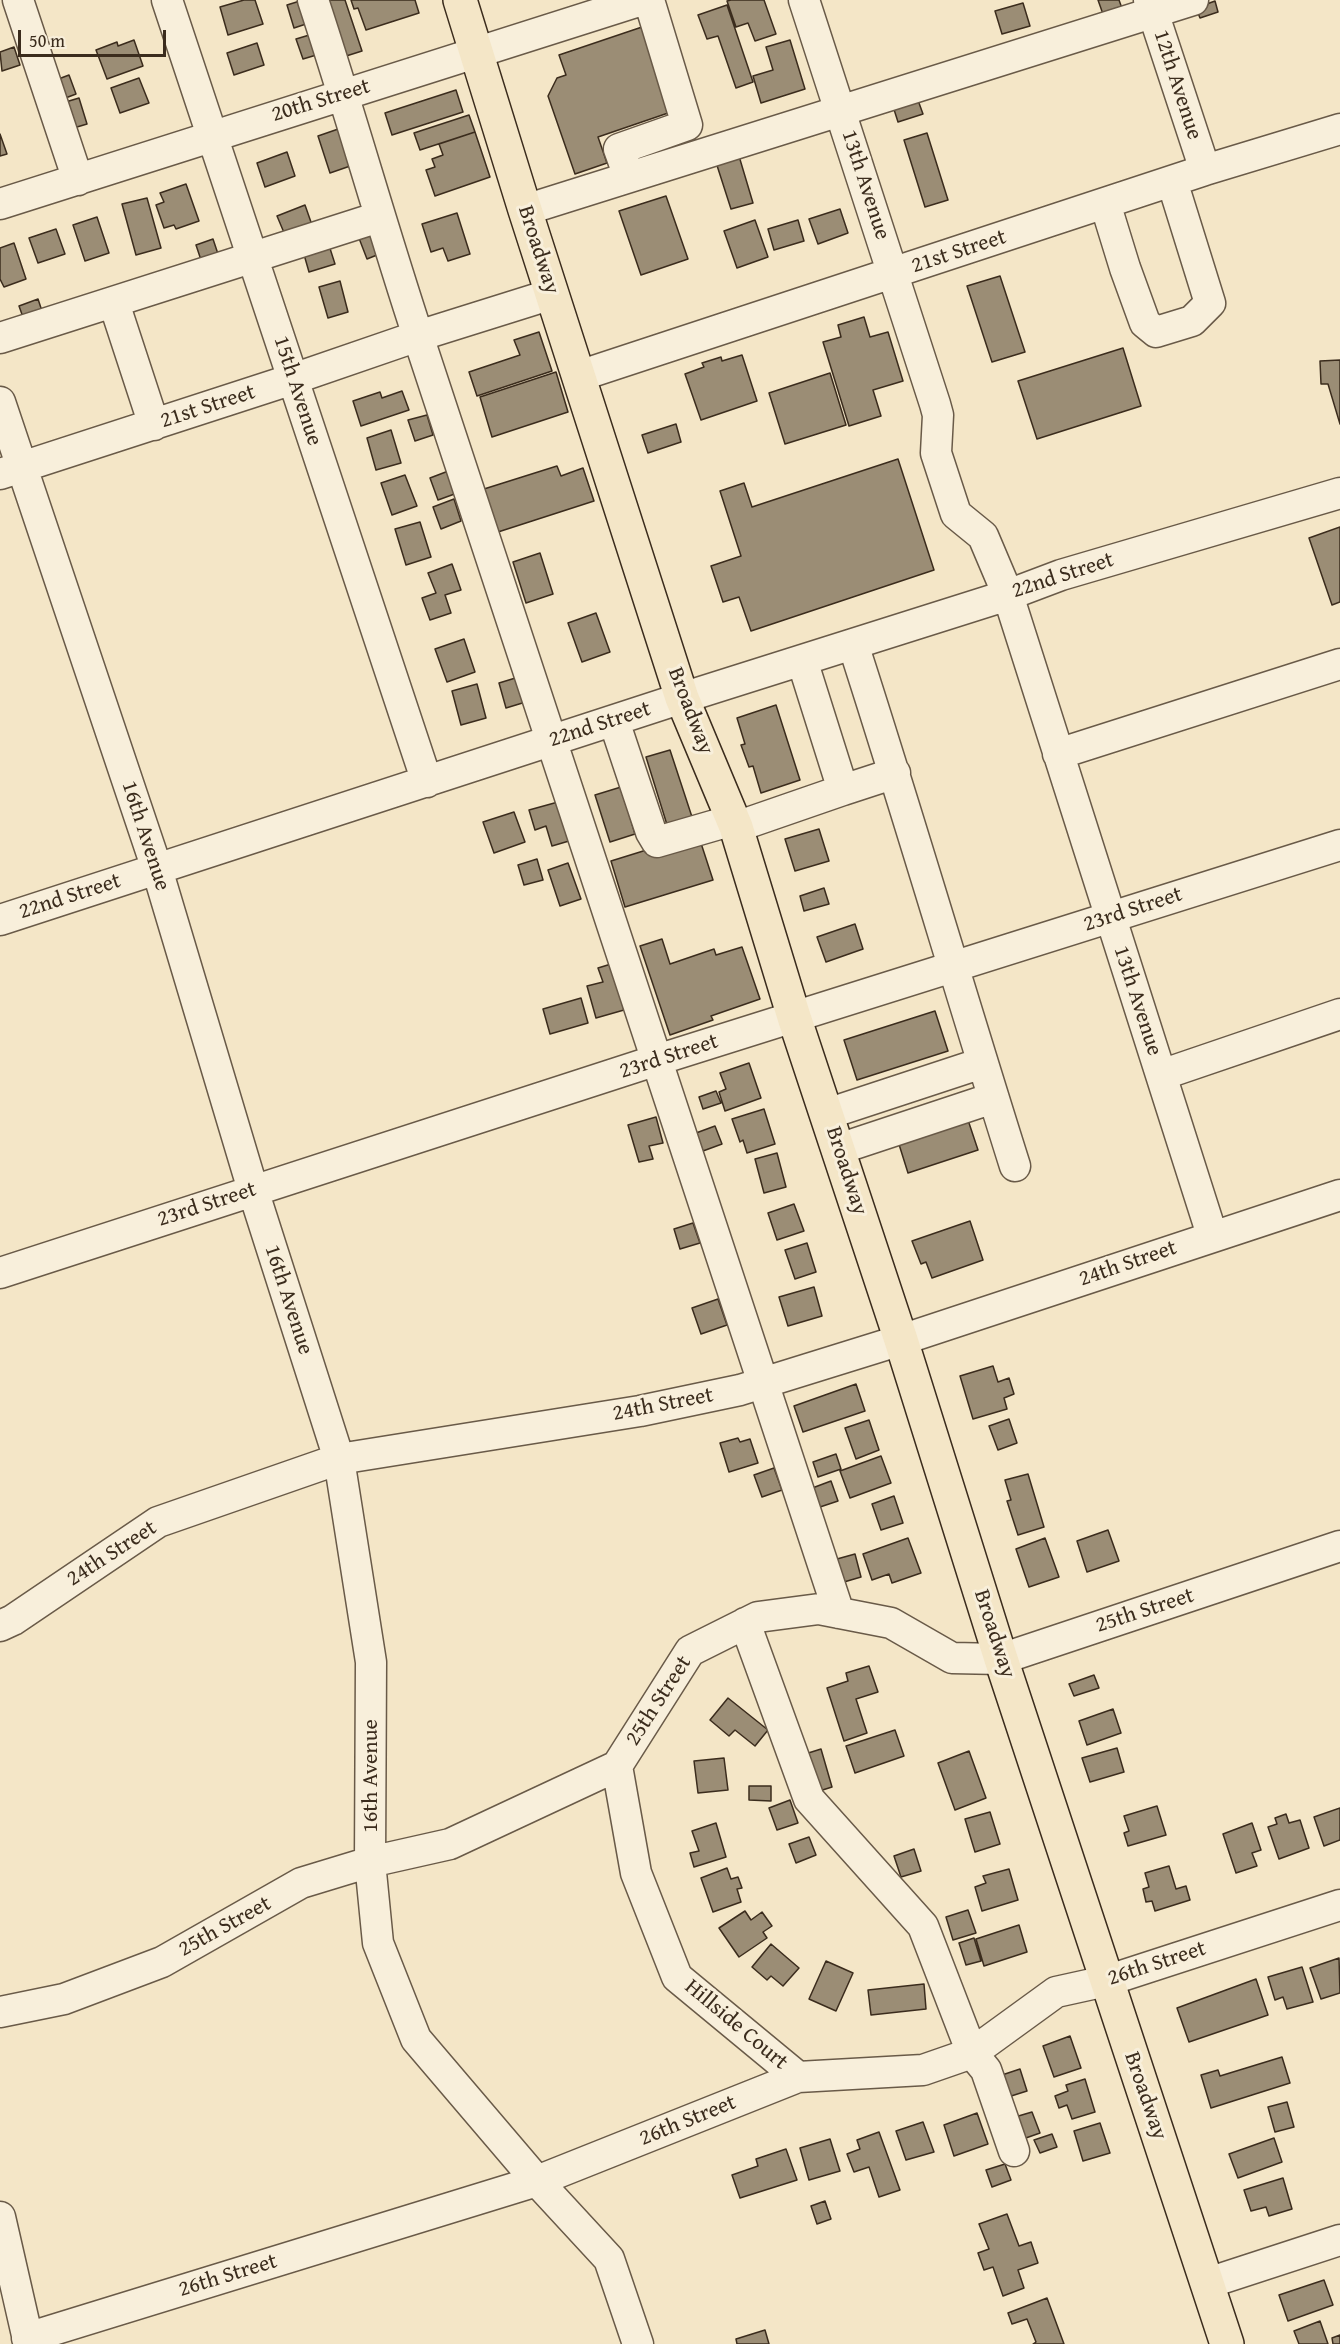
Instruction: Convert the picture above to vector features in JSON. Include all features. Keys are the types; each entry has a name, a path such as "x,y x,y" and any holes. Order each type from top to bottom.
{"main road":[{"name":"Broadway","path":"460,0 682,698 734,823 794,1017 901,1340 1001,1659 1227,2344"}],"street":[{"path":"18,0 78,180"},
{"name":"15th Avenue","path":"167,0 427,782"},
{"path":"314,0 379,217 839,1613"},
{"name":"20th Street","path":"0,204 642,0"},
{"path":"629,177 619,149 687,125 650,0"},
{"name":"13th Avenue","path":"804,0 935,404 938,415 936,453 956,514 983,536 1008,594 1212,1235"},
{"path":"525,210 841,111 1151,7 1193,0"},
{"name":"12th Avenue","path":"1151,7 1205,170"},
{"name":"21st Street","path":"579,376 1205,170 1340,129"},
{"path":"1106,203 1145,323 1156,332 1192,321 1210,303 1172,181"},
{"path":"0,338 254,259 379,217"},
{"name":"21st Street","path":"11,470 552,294"},
{"path":"114,303 154,424"},
{"name":"16th Avenue","path":"0,402 11,470 157,869 253,1190 339,1459 371,1662 370,1862 378,1943 416,2039 537,2181 609,2259 638,2344"},
{"name":"22nd Street","path":"0,920 1061,575 1340,493"},
{"path":"853,644 895,772 952,967 1015,1166"},
{"path":"802,660 843,790"},
{"path":"1058,754 1340,664"},
{"path":"614,721 651,832 657,842 734,823 895,772"},
{"name":"23rd Street","path":"0,1273 657,1060 1340,845"},
{"path":"1161,1075 1340,1014"},
{"path":"827,1114 982,1063"},
{"path":"839,1149 993,1098"},
{"name":"24th Street","path":"0,1626 13,1620 158,1522 339,1459 640,1411 763,1383 901,1340 1212,1235 1340,1195"},
{"name":"25th Street","path":"0,2012 64,1999 162,1962 301,1883 370,1862 450,1844 617,1766 690,1651 758,1617 819,1609 891,1623 952,1658 1001,1659 1340,1546"},
{"path":"745,1623 809,1799 923,1926 972,2054 986,2070 1014,2151"},
{"name":"Hillside Court","path":"617,1766 636,1873 677,1977 798,2077"},
{"name":"26th Street","path":"28,2341 537,2181 798,2077 923,2070 972,2054 1056,1992 1106,1981 1340,1905"},
{"path":"0,2217 28,2341"},
{"path":"1208,2283 1340,2240"}],"building":[{"path":"244,0 255,0 263,24 228,35 220,7"},
{"path":"303,0 312,22 294,28 287,5"},
{"path":"324,0 345,0 362,51 343,57"},
{"path":"351,0 415,0 419,13 366,30 358,8 354,9"},
{"path":"764,0 776,34 755,41 748,23 736,27 727,1"},
{"path":"1098,0 1119,0 1123,11 1104,17"},
{"path":"1215,1 1218,12 1200,18 1196,8"},
{"path":"1023,3 1030,26 1002,34 995,11"},
{"path":"727,5 753,82 736,88 718,36 707,39 698,15"},
{"path":"642,27 671,112 598,137 607,163 575,174 548,96 557,78 566,75 559,55"},
{"path":"316,33 323,53 303,59 296,39"},
{"path":"134,40 143,66 107,79 96,50 117,42 118,46"},
{"path":"790,40 805,89 761,103 753,76 773,70 766,47"},
{"path":"257,43 264,65 234,75 227,53"},
{"path":"14,47 20,65 2,71 0,52"},
{"path":"69,75 76,94 55,102 48,83"},
{"path":"139,78 149,103 120,113 111,88"},
{"path":"456,90 463,112 392,135 385,113"},
{"path":"915,92 923,114 898,122 891,100"},
{"path":"79,98 87,124 67,130 59,104"},
{"path":"469,115 475,132 420,150 414,133"},
{"path":"344,127 356,164 330,173 318,136"},
{"path":"475,132 490,177 435,196 426,170 435,167 432,159 443,155 439,144"},
{"path":"927,133 948,200 925,207 904,140"},
{"path":"0,134 7,154 0,156"},
{"path":"736,146 753,203 731,209 713,153"},
{"path":"287,152 295,176 265,187 257,163"},
{"path":"186,184 199,221 176,229 174,225 164,228 156,205 164,202 160,193"},
{"path":"666,196 688,259 641,275 619,211"},
{"path":"147,198 161,248 136,255 122,204"},
{"path":"305,205 312,225 285,235 277,216"},
{"path":"840,209 848,233 818,244 809,219"},
{"path":"457,213 470,254 448,261 443,248 431,252 422,224"},
{"path":"97,217 109,253 85,261 73,225"},
{"path":"755,220 768,257 737,268 724,231"},
{"path":"798,220 804,241 774,250 768,229"},
{"path":"378,226 387,251 367,259 357,233"},
{"path":"56,229 65,254 38,263 29,238"},
{"path":"326,236 335,264 309,272 301,244"},
{"path":"213,239 219,257 202,263 196,245"},
{"path":"14,243 26,279 4,287 0,279 0,248"},
{"path":"1000,276 1025,352 992,362 967,286"},
{"path":"340,281 348,312 328,318 319,287"},
{"path":"38,299 43,314 24,320 19,306"},
{"path":"864,317 870,337 888,332 903,381 873,390 881,416 849,426 823,342 841,337 838,325"},
{"path":"539,332 552,371 477,396 469,372 520,355 514,340"},
{"path":"1123,348 1141,406 1037,439 1018,381"},
{"path":"742,355 757,401 701,420 685,374 704,367 702,363 721,357 722,361"},
{"path":"1340,360 1340,424 1328,384 1321,384 1320,361"},
{"path":"556,372 568,412 492,437 480,397"},
{"path":"830,373 846,425 785,444 769,393"},
{"path":"402,391 409,410 361,426 353,401 380,392 382,398"},
{"path":"427,415 433,435 415,441 408,420"},
{"path":"676,424 681,442 648,453 642,435"},
{"path":"391,430 401,463 376,470 367,438"},
{"path":"898,459 934,570 751,631 739,597 723,602 711,566 741,556 720,491 744,483 752,507"},
{"path":"557,466 561,476 583,468 594,501 498,532 484,489"},
{"path":"451,470 460,492 438,500 430,478"},
{"path":"405,475 417,506 392,515 381,483"},
{"path":"454,499 461,521 441,529 433,507"},
{"path":"420,522 431,557 406,565 395,529"},
{"path":"1340,527 1340,602 1332,605 1309,538"},
{"path":"540,553 553,594 526,603 513,562"},
{"path":"452,564 461,590 445,595 451,613 430,620 422,598 436,593 428,573"},
{"path":"596,613 610,652 582,662 568,623"},
{"path":"464,639 475,672 447,682 435,649"},
{"path":"522,676 529,701 506,708 499,683"},
{"path":"477,684 486,718 461,725 452,691"},
{"path":"776,705 800,780 761,793 753,766 749,767 741,745 745,744 737,718"},
{"path":"670,750 693,820 668,828 646,757"},
{"path":"621,787 635,834 610,842 595,795"},
{"path":"558,802 569,841 552,846 546,826 535,830 529,810"},
{"path":"514,812 525,842 494,853 483,822"},
{"path":"819,829 829,861 795,871 785,839"},
{"path":"698,834 713,880 625,907 611,861"},
{"path":"537,859 543,880 524,885 518,865"},
{"path":"568,863 581,899 560,906 548,870"},
{"path":"824,888 829,904 804,911 800,896"},
{"path":"855,924 863,949 826,962 817,937"},
{"path":"662,939 670,964 714,949 716,955 742,947 760,999 711,1016 713,1020 670,1035 640,946"},
{"path":"611,964 624,1010 596,1018 587,986 603,982 598,968"},
{"path":"581,998 588,1023 550,1034 543,1009"},
{"path":"935,1011 948,1051 857,1080 844,1040"},
{"path":"749,1063 761,1098 725,1111 719,1092 726,1089 720,1073"},
{"path":"716,1091 721,1103 703,1109 699,1097"},
{"path":"764,1109 775,1144 747,1153 743,1140 740,1142 732,1119"},
{"path":"966,1114 978,1150 908,1173 897,1138"},
{"path":"656,1117 663,1143 649,1146 653,1159 639,1162 628,1125"},
{"path":"715,1126 722,1144 703,1151 696,1133"},
{"path":"777,1153 786,1187 764,1193 755,1159"},
{"path":"794,1204 804,1231 777,1240 768,1213"},
{"path":"970,1221 983,1260 932,1278 926,1262 921,1264 912,1241"},
{"path":"693,1223 700,1243 680,1249 674,1229"},
{"path":"807,1243 816,1272 795,1279 785,1250"},
{"path":"814,1287 822,1316 788,1326 779,1297"},
{"path":"718,1299 727,1325 701,1334 692,1308"},
{"path":"993,1366 998,1382 1009,1378 1014,1394 1004,1398 1007,1409 973,1419 960,1376"},
{"path":"856,1384 865,1411 803,1432 794,1406"},
{"path":"1009,1419 1017,1443 998,1450 989,1426"},
{"path":"869,1420 879,1450 856,1459 845,1428"},
{"path":"738,1438 740,1442 750,1439 758,1463 729,1472 720,1443"},
{"path":"836,1454 841,1469 818,1477 813,1462"},
{"path":"881,1456 891,1483 850,1498 840,1471"},
{"path":"774,1468 782,1490 762,1497 754,1475"},
{"path":"1028,1474 1044,1527 1018,1535 1007,1501 1011,1500 1005,1480"},
{"path":"831,1481 838,1501 814,1509 807,1490"},
{"path":"894,1496 903,1523 881,1530 872,1504"},
{"path":"1108,1530 1119,1561 1087,1572 1077,1541"},
{"path":"908,1538 921,1573 892,1583 889,1574 872,1580 863,1554"},
{"path":"1045,1538 1059,1577 1029,1587 1016,1549"},
{"path":"855,1554 861,1577 844,1582 837,1559"},
{"path":"869,1666 878,1692 856,1699 867,1733 844,1741 827,1688 848,1681 846,1673"},
{"path":"1094,1675 1099,1688 1074,1696 1069,1684"},
{"path":"728,1698 768,1730 755,1746 735,1730 729,1736 710,1720"},
{"path":"1113,1709 1121,1733 1087,1745 1079,1721"},
{"path":"895,1730 904,1756 855,1773 846,1746"},
{"path":"1117,1748 1124,1772 1090,1782 1082,1758"},
{"path":"821,1749 832,1787 813,1793 802,1755"},
{"path":"969,1751 986,1798 955,1810 938,1763"},
{"path":"724,1758 728,1790 698,1793 694,1761"},
{"path":"749,1786 771,1786 771,1801 749,1800"},
{"path":"790,1800 798,1823 777,1830 769,1808"},
{"path":"1157,1806 1166,1835 1128,1846 1124,1833 1129,1831 1124,1816"},
{"path":"1340,1808 1340,1840 1324,1846 1314,1817"},
{"path":"990,1812 1000,1844 975,1852 965,1819"},
{"path":"1286,1814 1289,1823 1300,1820 1309,1848 1279,1859 1268,1827 1277,1824 1275,1818"},
{"path":"716,1823 726,1857 694,1867 690,1853 699,1851 692,1831"},
{"path":"1252,1823 1261,1850 1252,1853 1257,1866 1236,1873 1223,1834"},
{"path":"809,1837 816,1855 796,1863 789,1844"},
{"path":"914,1849 921,1871 901,1877 894,1856"},
{"path":"1169,1866 1176,1889 1186,1886 1190,1900 1155,1911 1152,1901 1146,1902 1143,1889 1149,1887 1145,1873"},
{"path":"727,1868 731,1879 738,1877 742,1888 737,1889 741,1902 713,1912 701,1878"},
{"path":"1009,1869 1018,1900 982,1911 975,1887 986,1883 983,1876"},
{"path":"968,1910 976,1933 953,1940 946,1917"},
{"path":"745,1911 751,1920 762,1912 772,1926 763,1932 767,1938 739,1957 719,1928"},
{"path":"1019,1925 1027,1952 984,1966 976,1939"},
{"path":"974,1938 981,1961 966,1965 959,1943"},
{"path":"771,1944 799,1968 783,1986 771,1976 767,1980 752,1967"},
{"path":"1339,1958 1340,1993 1321,1999 1310,1968"},
{"path":"826,1961 853,1973 836,2011 809,1999"},
{"path":"1302,1967 1313,2002 1287,2009 1283,1997 1275,2000 1268,1977"},
{"path":"1256,1979 1268,2015 1189,2042 1177,2008"},
{"path":"924,1984 926,2009 871,2015 868,1990"},
{"path":"1070,2036 1081,2068 1054,2077 1043,2046"},
{"path":"1282,2057 1290,2083 1211,2108 1201,2075 1218,2070 1220,2076"},
{"path":"1020,2069 1027,2091 1008,2097 1002,2075"},
{"path":"1085,2079 1095,2112 1072,2119 1067,2105 1059,2108 1055,2096 1068,2091 1066,2085"},
{"path":"1287,2102 1294,2127 1275,2132 1268,2107"},
{"path":"1032,2112 1040,2133 1023,2139 1015,2117"},
{"path":"977,2113 988,2144 954,2156 944,2125"},
{"path":"923,2122 934,2152 906,2160 896,2131"},
{"path":"1100,2123 1110,2153 1083,2161 1074,2131"},
{"path":"879,2132 900,2190 879,2197 869,2167 854,2172 847,2154 860,2149 857,2140"},
{"path":"1052,2134 1057,2147 1040,2153 1034,2140"},
{"path":"1274,2138 1282,2162 1238,2178 1229,2154"},
{"path":"830,2139 840,2171 809,2180 800,2148"},
{"path":"786,2149 797,2180 740,2198 732,2175 758,2166 756,2159"},
{"path":"1005,2164 1011,2180 992,2187 986,2170"},
{"path":"1283,2178 1292,2209 1269,2216 1266,2207 1251,2211 1244,2190"},
{"path":"825,2201 831,2219 817,2224 811,2206"},
{"path":"1007,2214 1019,2246 1031,2242 1038,2263 1018,2270 1024,2288 1003,2296 993,2267 984,2270 978,2253 989,2249 979,2224"},
{"path":"1324,2280 1333,2305 1288,2321 1279,2295"},
{"path":"1047,2298 1064,2344 1033,2344 1036,2342 1027,2319 1012,2324 1008,2313"},
{"path":"1320,2321 1328,2344 1299,2344 1294,2331"},
{"path":"765,2330 769,2344 737,2344 736,2339"},
{"path":"1340,2335 1340,2344 1333,2344 1332,2338"}]}
